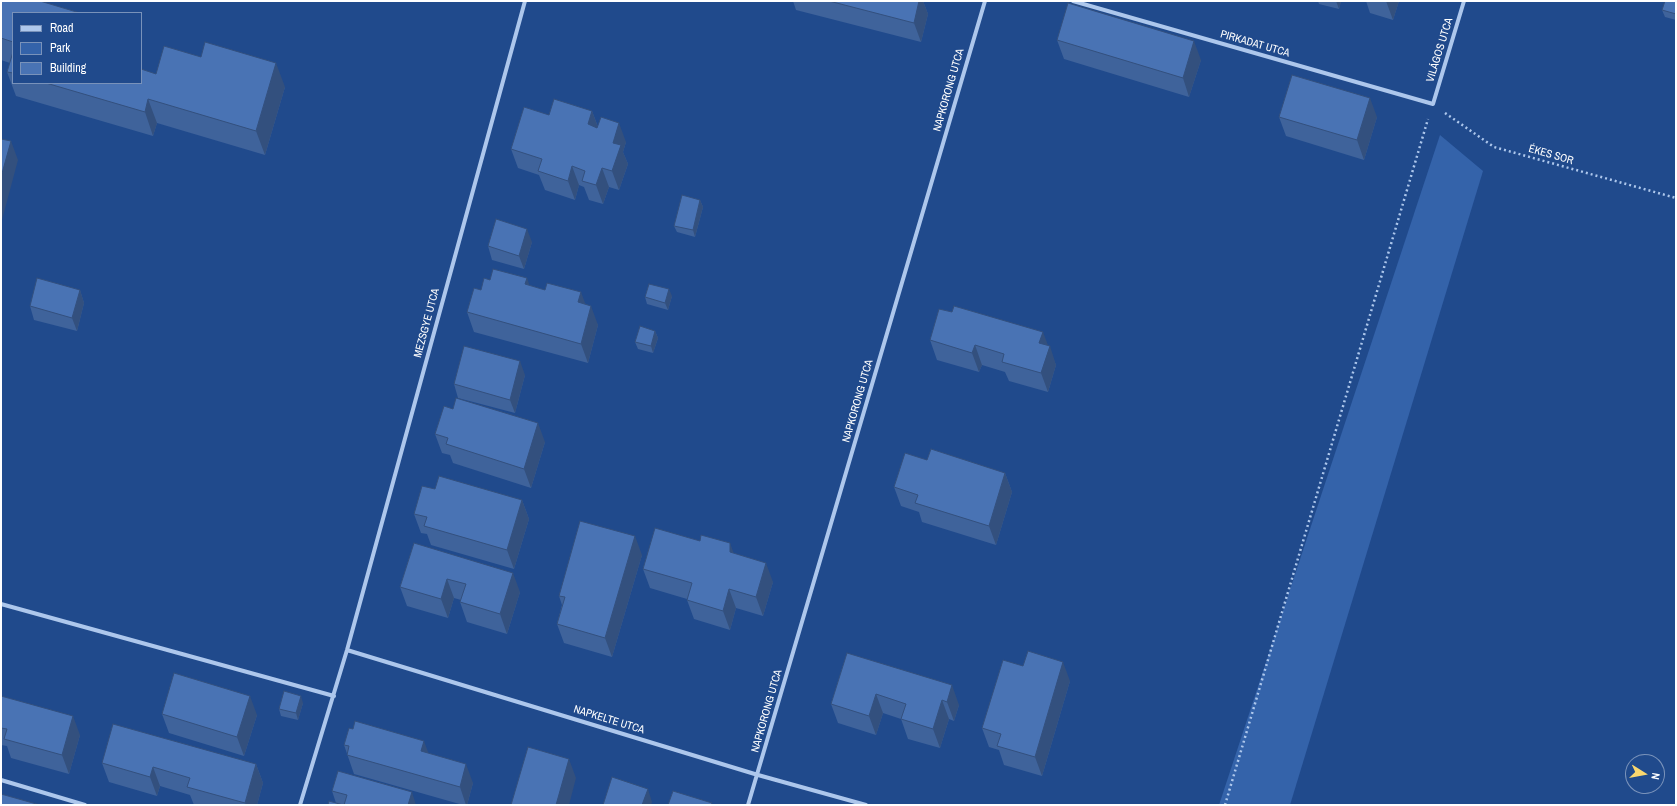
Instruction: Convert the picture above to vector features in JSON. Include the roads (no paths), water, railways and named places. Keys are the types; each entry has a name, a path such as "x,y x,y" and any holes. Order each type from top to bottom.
{"street":[{"name":"MEZSGYE UTCA","path":"300,805 347,650 525,1"},
{"name":"NAPKORONG UTCA","path":"748,805 985,1"},
{"name":"PIRKADAT UTCA","path":"1073,1 1433,104"},
{"name":"VILÁGOS UTCA","path":"1433,104 1464,1"},
{"path":"1,604 334,696"},
{"name":"NAPKELTE UTCA","path":"347,650 758,775 866,805"},
{"path":"1,780 85,805"}]}
